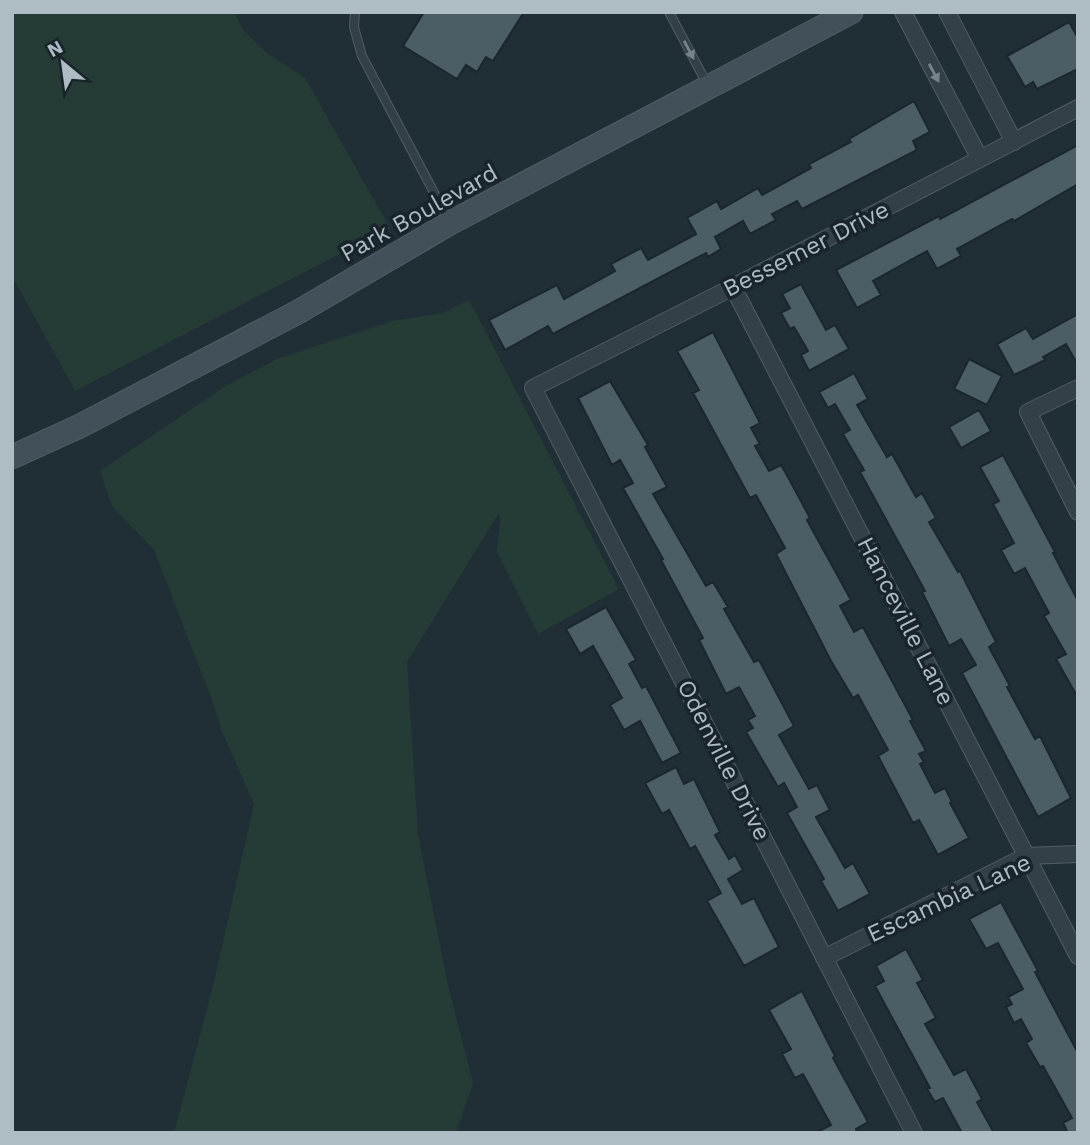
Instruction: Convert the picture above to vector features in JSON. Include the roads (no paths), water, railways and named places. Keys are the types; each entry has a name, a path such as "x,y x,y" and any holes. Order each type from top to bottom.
{"main road":[{"name":"Park Boulevard","path":"12,457 80,426 298,312 450,223 850,12"}],"street":[{"path":"904,12 980,159"},
{"path":"947,12 1014,142"},
{"name":"Bessemer Drive","path":"533,388 1078,108"},
{"name":"Hanceville Lane","path":"733,287 1078,956"},
{"name":"Odenville Drive","path":"533,388 914,1133"},
{"path":"1078,388 1028,412 1078,512"},
{"name":"Escambia Lane","path":"824,958 1026,856 1078,854"}],"lane":[{"path":"355,12 354,27 362,56 450,223"},
{"path":"669,12 709,88"}]}
